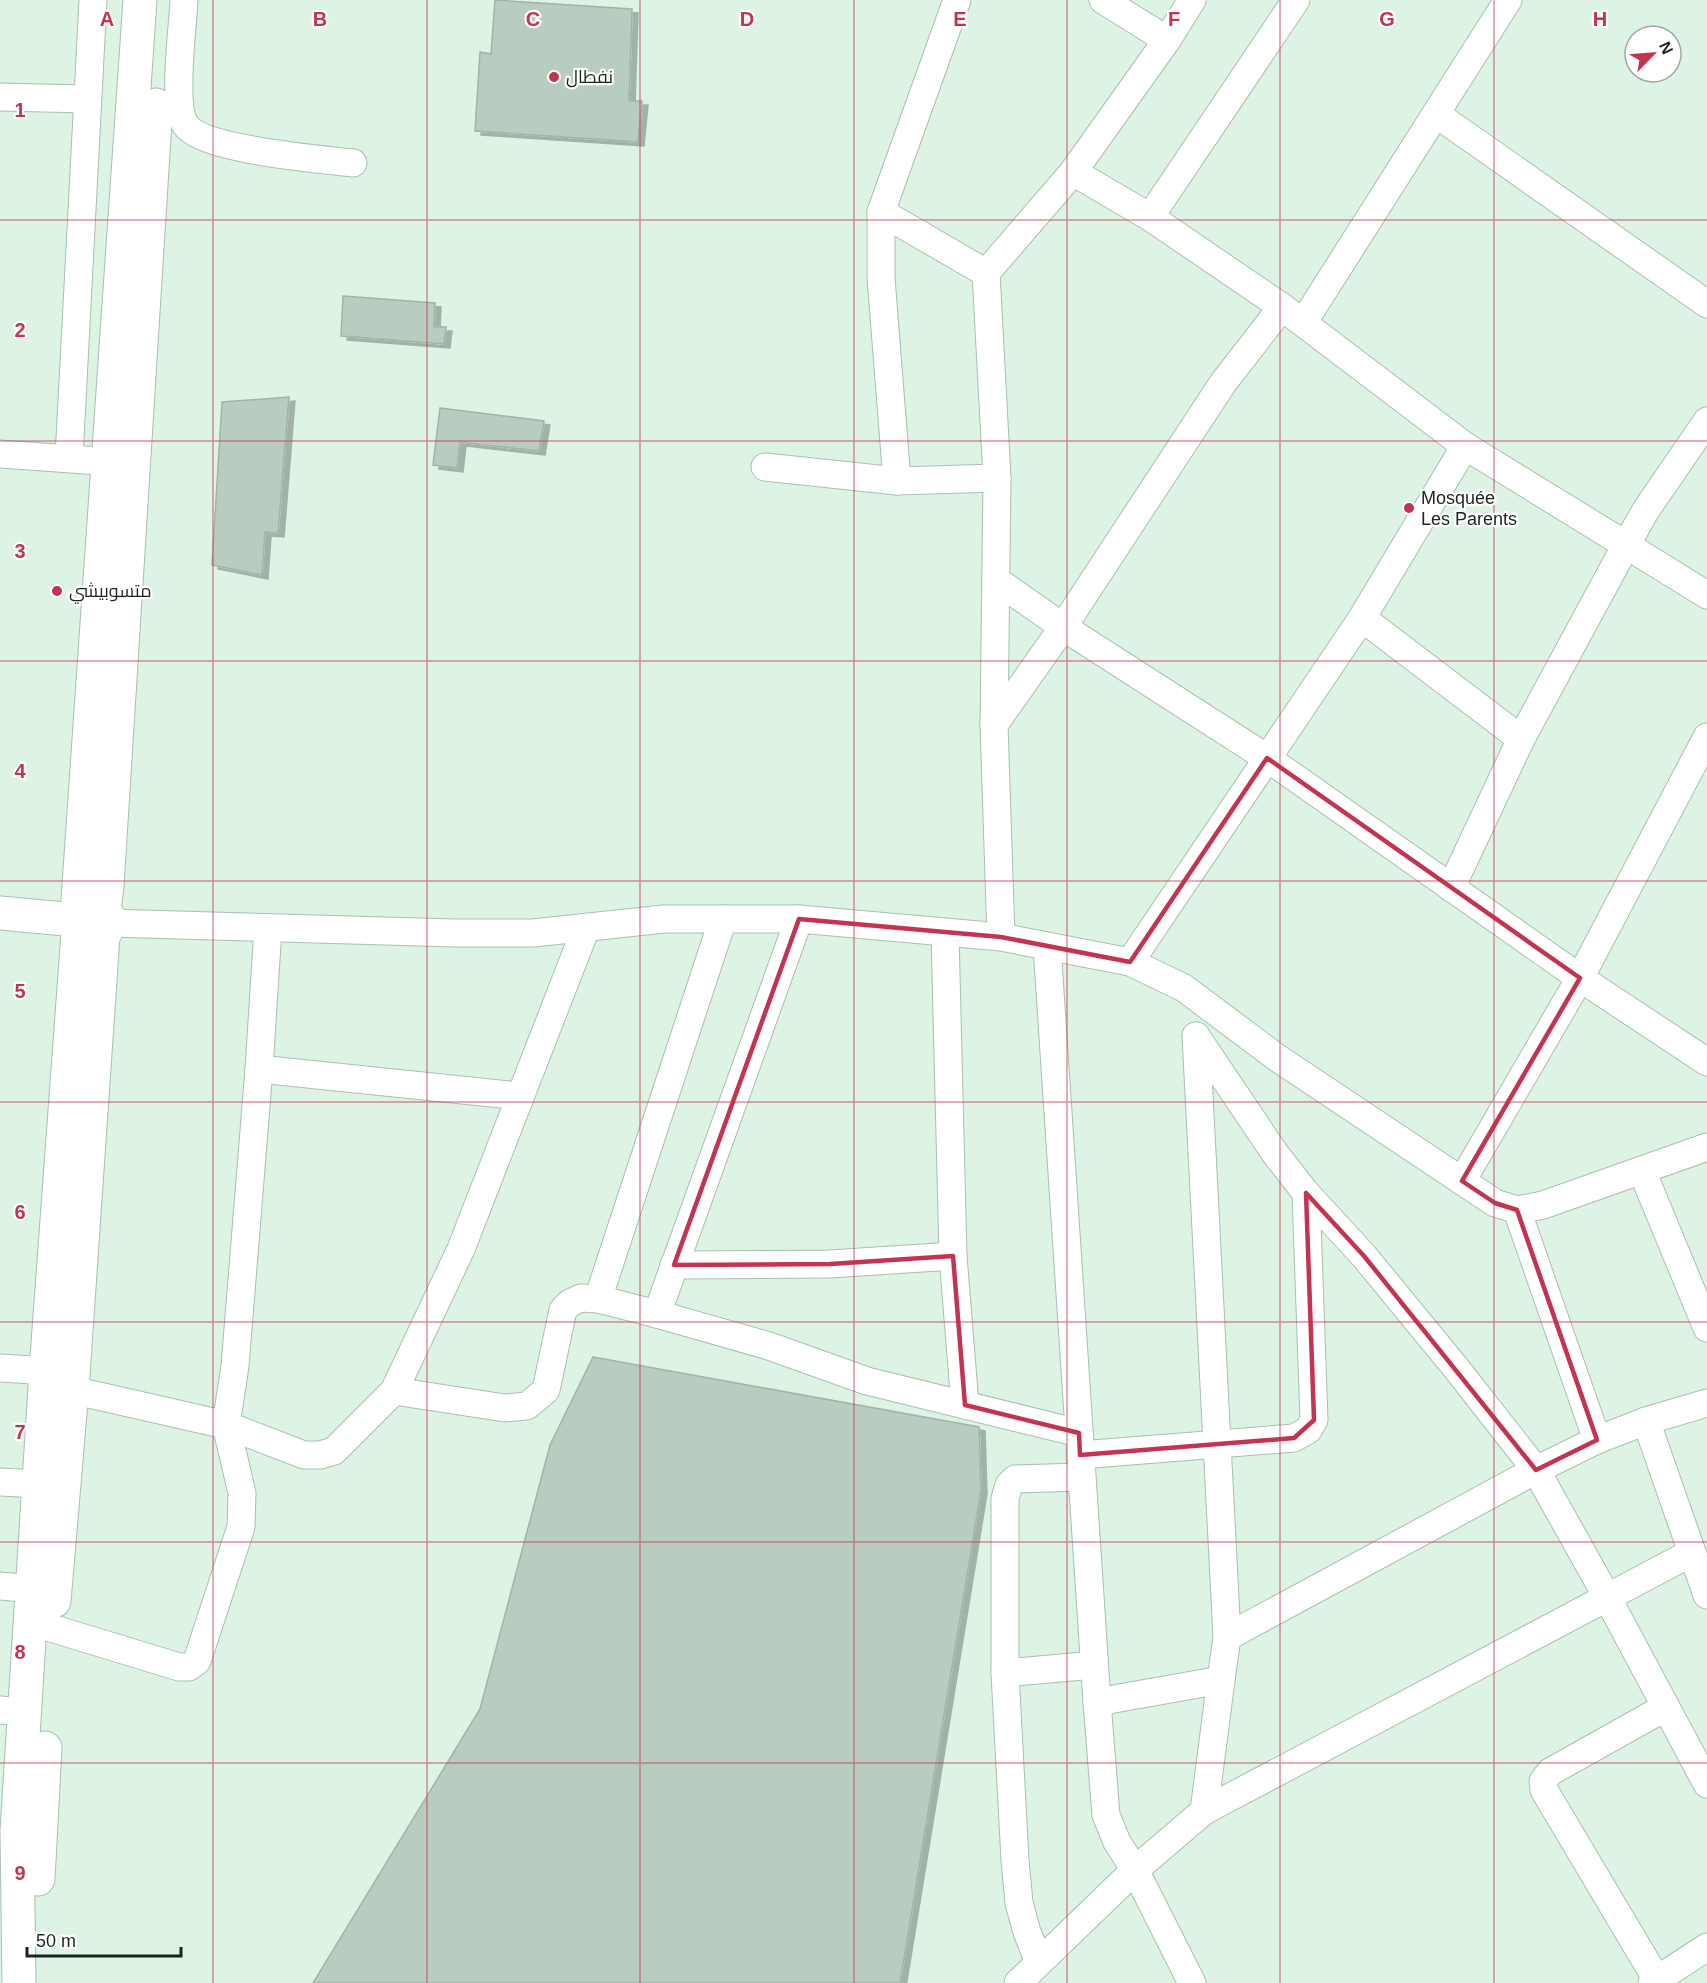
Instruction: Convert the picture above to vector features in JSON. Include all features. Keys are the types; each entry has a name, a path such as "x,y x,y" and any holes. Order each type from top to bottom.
{"main road":[{"path":"121,462 140,0"},
{"path":"19,1983 9,1876 17,1832 12,1711 43,1590 64,1378 121,462 162,0"},
{"path":"0,914 91,923"},
{"path":"40,1983 38,1874 51,1628 43,1590 39,1484 64,1378"}],"street":[{"path":"69,458 93,0"},
{"path":"184,0 179,82 180,110 184,124 194,134 250,150 353,163"},
{"path":"897,481 881,278 881,212 957,0"},
{"path":"1103,0 1167,40"},
{"path":"1000,937 994,725 997,478 986,273 1073,172 1167,40 1192,0"},
{"path":"1150,217 1296,0"},
{"path":"1303,323 1508,0"},
{"path":"0,98 87,99"},
{"path":"1436,114 1707,304"},
{"path":"1073,172 1150,217 1282,307 1465,446 1707,595"},
{"path":"881,212 986,273"},
{"path":"994,725 1063,627 1223,383 1282,307"},
{"path":"1451,888 1521,739 1626,545 1646,510 1707,421"},
{"path":"1130,963 1362,618 1465,446"},
{"path":"0,454 121,462"},
{"path":"765,467 897,481 997,478"},
{"path":"996,580 1063,627 1268,758 1580,978 1707,1062"},
{"path":"1362,618 1521,739"},
{"path":"1462,1181 1580,978 1707,737"},
{"path":"91,923 533,933 664,919 799,919 1000,937 1130,963 1184,988 1276,1057 1495,1203 1517,1210 1543,1205 1707,1147"},
{"path":"598,1299 723,919"},
{"path":"657,1314 799,919"},
{"path":"51,1628 179,1667 189,1667 197,1661 241,1527 242,1493 226,1425 235,1366 268,928"},
{"path":"0,1368 64,1378 226,1425 304,1455 320,1455 334,1451 394,1391 461,1249 586,928"},
{"path":"945,933 953,1256 964,1405"},
{"path":"1047,946 1096,1702 1106,1815 1117,1842 1135,1870 1192,1983"},
{"path":"1184,988 1196,1036 1227,1638 1204,1810"},
{"path":"1196,1036 1274,1152 1306,1192 1364,1256 1536,1470 1707,1784"},
{"path":"259,1069 520,1095"},
{"path":"1642,1171 1707,1328"},
{"path":"1025,1977 1027,1932 1019,1903 1015,1860 1005,1673 1005,1499 1009,1485 1016,1479 1080,1455 1294,1438 1308,1430 1314,1420 1306,1192"},
{"path":"1517,1210 1597,1440"},
{"path":"674,1265 830,1264 953,1256"},
{"path":"394,1391 505,1408 527,1406 546,1390 563,1310 570,1303 581,1298 598,1299 790,1353 867,1381 964,1405 1080,1455"},
{"path":"1227,1638 1536,1470 1597,1440 1646,1420 1707,1403"},
{"path":"1646,1420 1707,1595"},
{"path":"0,1482 39,1484"},
{"path":"1025,1977 1135,1870 1204,1810 1691,1553"},
{"path":"0,1586 43,1590"},
{"path":"1005,1673 1094,1665"},
{"path":"1096,1702 1221,1680"},
{"path":"1666,1707 1550,1772 1543,1781 1544,1790 1661,1980 1707,1947"}],"highlighted area":[{"path":"1267,758 1580,978 1462,1181 1495,1203 1517,1210 1597,1440 1536,1470 1364,1256 1306,1193 1314,1420 1294,1438 1080,1455 1079,1433 965,1405 953,1256 830,1264 674,1265 799,919 1001,937 1130,962"}],"building":[{"name":"نفطال","path":"495,0 632,9 629,101 642,101 638,142 475,131 480,52 491,54"},
{"path":"343,296 435,303 434,327 446,327 444,344 341,336"},
{"path":"289,397 278,533 265,532 262,575 212,565 222,402"},
{"path":"440,408 544,421 539,451 460,442 457,468 433,465"},
{"path":"593,1357 979,1427 981,1490 900,1983 313,1983 480,1709 550,1445"}],"place":[{"name":"نفطال","path":"554,77"},
{"name":"Mosquée Les Parents","path":"1409,508"},
{"name":"متسوبيشي","path":"57,591"}]}
